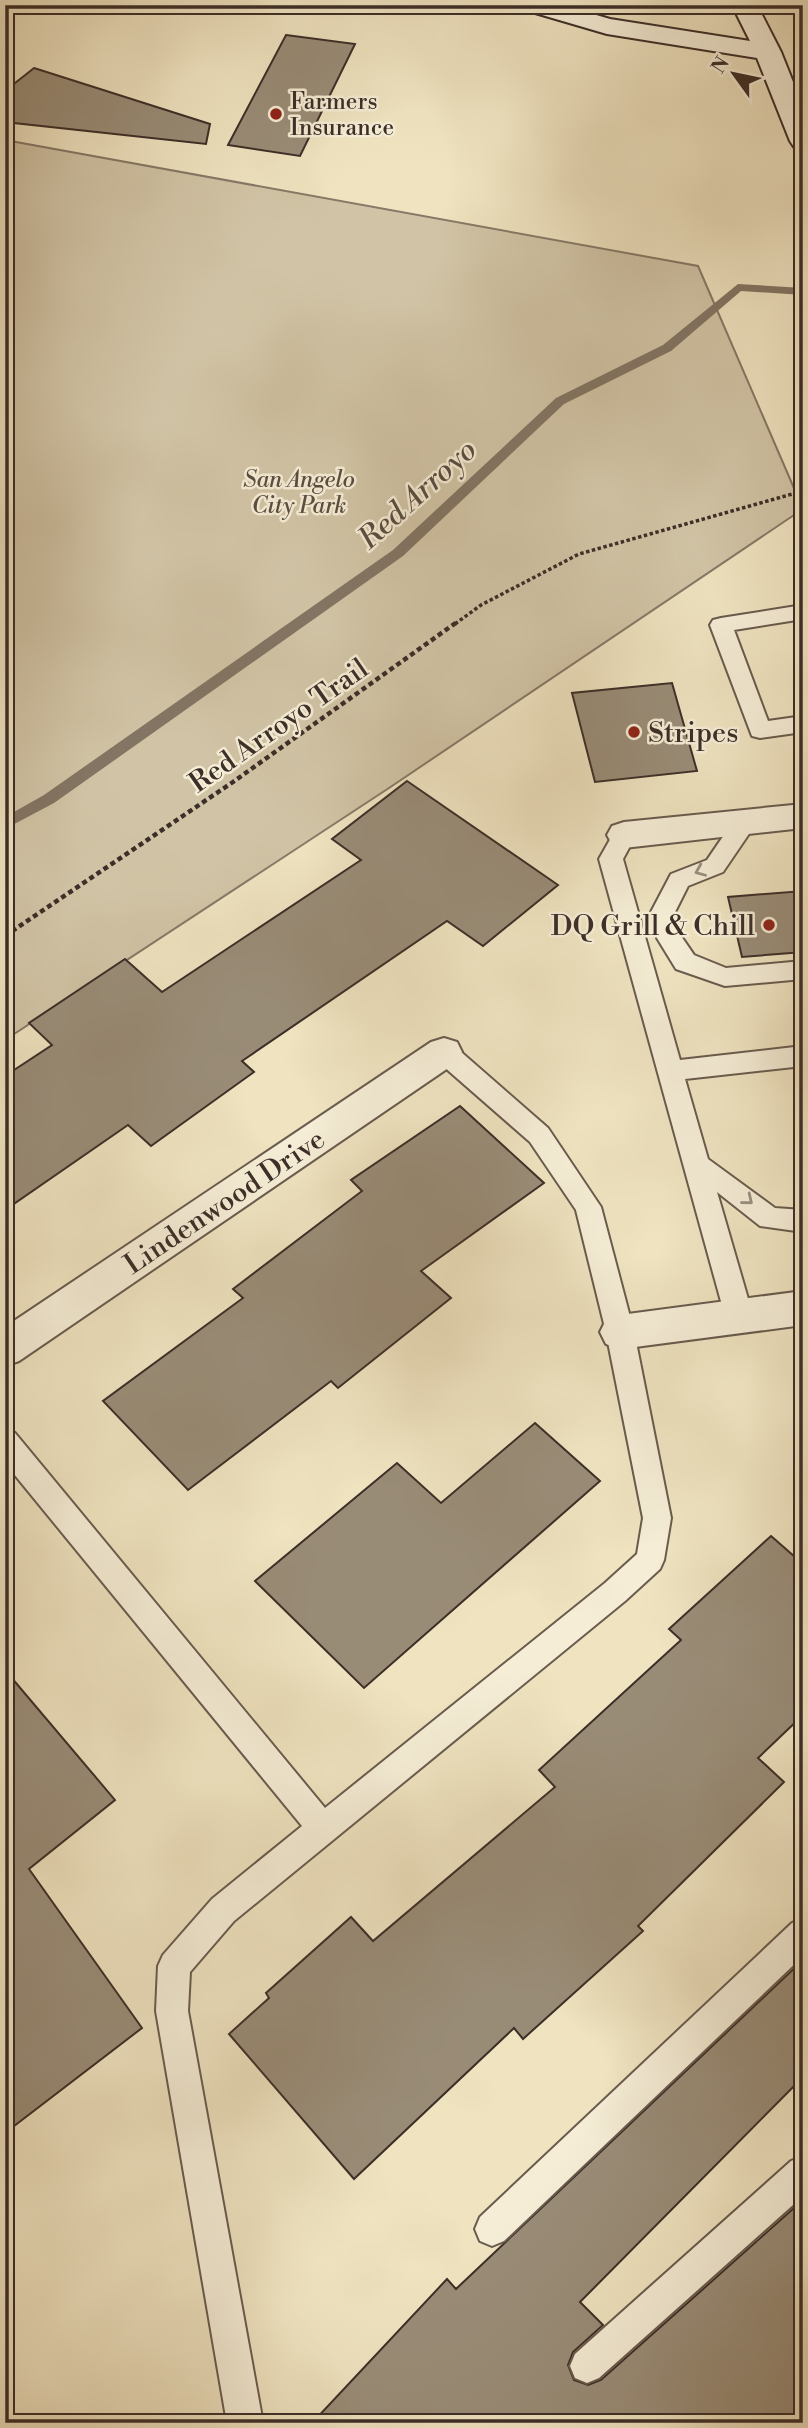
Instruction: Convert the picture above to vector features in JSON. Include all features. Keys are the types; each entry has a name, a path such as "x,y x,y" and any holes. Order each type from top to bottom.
{"street":[{"path":"534,5 607,26 768,52"},
{"path":"744,5 768,52 803,141"},
{"path":"624,835 803,816"},
{"name":"Lindenwood Drive","path":"5,1349 444,1052"},
{"path":"620,1332 803,1308"}],"lane":[{"path":"803,612 721,625 751,681 760,730 803,724"},
{"path":"745,822 715,866 679,880 663,912 669,938 685,962 725,977 803,970"},
{"path":"624,835 611,859 739,1316"},
{"path":"245,2423 172,2011 174,1966 223,1910 615,1592 650,1560 657,1518 620,1332 588,1208 539,1135 444,1052"},
{"path":"671,1071 803,1056"},
{"path":"697,1165 736,1191 769,1218 803,1221"},
{"path":"5,1442 322,1827"},
{"path":"492,2229 803,1934"},
{"path":"587,2366 803,2173"}],"path":[{"name":"Red Arroyo Trail","path":"5,936 233,782 481,606 579,554 803,491"}],"green space":[{"name":"San Angelo City Park","path":"5,140 698,266 803,509 389,788 5,1040"}],"building":[{"path":"286,35 355,44 300,156 228,145"},
{"path":"34,68 210,124 206,144 5,122 5,91"},
{"name":"Stripes","path":"672,683 697,771 595,782 572,693"},
{"path":"407,781 558,885 483,946 447,921 242,1061 254,1072 151,1146 128,1125 5,1210 5,1076 52,1045 29,1023 125,959 162,992 361,860 332,839"},
{"name":"DQ Grill & Chill","path":"803,891 803,952 742,957 728,897"},
{"path":"460,1106 544,1183 421,1271 451,1298 338,1388 331,1381 188,1490 103,1401 243,1298 233,1289 362,1191 351,1180"},
{"path":"535,1423 600,1481 364,1688 255,1581 397,1463 441,1503"},
{"path":"771,1536 803,1564 803,1715 758,1758 784,1782 638,1926 643,1931 523,2039 514,2028 354,2179 229,2034 269,1998 266,1993 351,1917 373,1941 555,1787 539,1770 681,1640 669,1629"},
{"path":"5,1670 115,1800 29,1869 142,2028 5,2133"},
{"path":"803,1960 803,2077 580,2302 603,2325 573,2352 568,2365 574,2380 588,2385 601,2380 803,2200 803,2423 312,2423 447,2279 456,2289"}],"waterway":[{"name":"Red Arroyo","path":"5,824 49,799 398,553 560,401 667,348 738,287 803,292"}],"place":[{"name":"Farmers Insurance","path":"276,114"},
{"name":"Stripes","path":"634,732"},
{"name":"DQ Grill & Chill","path":"769,925"}]}
